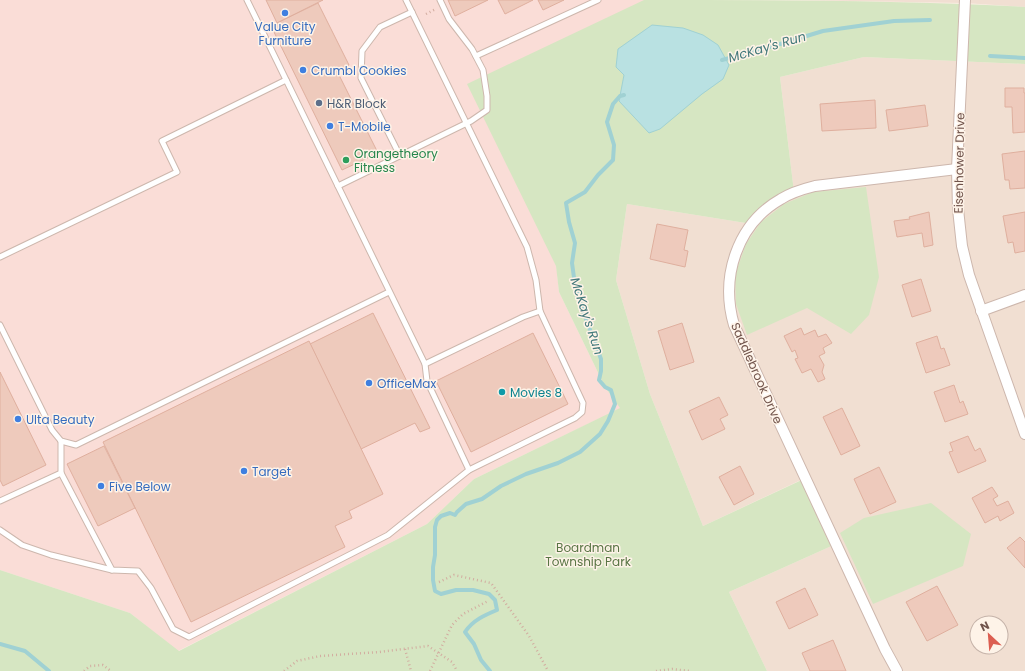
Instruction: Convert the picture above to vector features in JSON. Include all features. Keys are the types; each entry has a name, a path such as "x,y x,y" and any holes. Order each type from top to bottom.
{"street":[{"name":"Eisenhower Drive","path":"965,0 957,168 958,209 962,246 968,275 1025,434"},
{"name":"Saddlebrook Drive","path":"897,671 885,649 734,325 729,301 729,283 732,262 740,241 764,210 781,198 798,190 815,186 957,168"},
{"path":"981,311 1025,295"}],"lane":[{"path":"247,0 425,364 427,382 469,470"},
{"path":"0,530 22,545 51,554 112,570 138,571 151,588 173,629 189,637 388,535 469,470 575,418 582,412 583,403 540,312 536,280 527,247 406,0"},
{"path":"338,186 466,123 487,110 487,96 483,70 472,49 449,19 440,0"},
{"path":"476,56 598,0"},
{"path":"400,156 361,78 362,52 380,27 412,12"},
{"path":"0,257 176,172 162,141 286,80"},
{"path":"0,326 52,430 61,441 76,445 389,292"},
{"path":"425,364 523,317 540,312"},
{"path":"61,441 61,473 112,570"},
{"path":"0,501 61,473"}],"path":[{"path":"426,14 437,9"},
{"path":"439,582 454,575 491,583 529,636 549,671"},
{"path":"430,671 452,625 463,614 488,601"},
{"path":"284,671 297,661 320,656 379,652 428,646 452,662 457,671"},
{"path":"405,648 411,671"},
{"path":"84,671 90,666 103,664 111,671"},
{"path":"656,671 672,669 690,671"}],"shaded area":[{"path":"0,0 656,0 549,196 559,292 605,387 621,408 474,479 427,524 178,651 130,613 0,570"},
{"path":"797,0 1025,0 1025,7 965,3"},
{"path":"864,57 1025,64 1025,671 767,671 729,592 836,544 805,478 703,526 650,394 616,280 627,204 752,224 794,192 780,77"}],"green space":[{"name":"Boardman Township Park","path":"644,0 787,0 1025,7 1025,64 864,57 780,77 794,192 752,224 627,204 616,280 650,394 703,526 806,478 836,544 729,592 767,671 0,671 0,570 130,613 179,651 427,524 474,479 620,408 605,387 559,292 556,266 467,84"},
{"path":"866,187 879,277 869,315 851,334 807,308 747,335 736,304 735,275 746,244 761,222 784,204 813,192"},
{"path":"931,503 971,534 963,566 873,604 840,533 864,518"}],"water":[{"path":"652,25 683,28 703,35 718,45 729,65 723,79 702,94 660,129 649,133 619,101 624,75 616,67 618,49"}],"building":[{"name":"Value City Furniture","path":"266,0 323,0 277,23"},
{"path":"448,0 488,0 455,16"},
{"path":"498,0 533,0 505,14"},
{"path":"538,0 564,0 543,10"},
{"path":"318,3 349,65 337,71 378,153 342,170 271,26"},
{"path":"1005,88 1024,88 1025,132 1013,133 1012,107 1005,107"},
{"path":"875,100 876,128 822,131 820,104"},
{"path":"925,105 928,126 889,131 886,110"},
{"path":"1025,151 1025,188 1010,189 1009,180 1005,180 1002,154"},
{"path":"929,212 933,245 924,247 922,233 897,237 894,221 910,219 909,217"},
{"path":"1025,212 1025,251 1015,253 1013,242 1008,243 1003,216"},
{"path":"657,224 688,230 684,250 688,251 685,267 650,259"},
{"path":"921,279 931,311 912,317 902,285"},
{"name":"OfficeMax","path":"373,313 430,428 420,432 415,423 361,449 310,344"},
{"path":"682,323 694,362 670,370 658,331"},
{"path":"801,328 804,335 815,330 818,337 826,334 832,343 823,348 825,353 819,356 824,365 822,372 825,379 818,382 811,369 802,373 795,359 798,358 795,350 792,352 784,336"},
{"name":"Movies 8","path":"533,333 568,404 471,452 436,381"},
{"path":"937,336 941,349 944,348 950,365 926,373 916,343"},
{"name":"Target","path":"309,341 383,494 349,511 352,518 335,526 345,547 191,622 103,442"},
{"path":"0,372 46,465 3,486 0,480"},
{"path":"954,385 960,403 963,401 968,414 945,422 934,392"},
{"path":"719,397 728,415 720,419 725,429 702,440 689,411"},
{"path":"842,408 860,446 841,455 823,417"},
{"path":"968,436 975,451 980,448 986,461 958,473 949,452 953,451 950,443"},
{"name":"Five Below","path":"104,446 135,508 98,526 67,464"},
{"path":"740,466 754,494 734,505 719,477"},
{"path":"879,467 896,502 870,514 854,479"},
{"path":"992,487 998,496 993,499 997,506 1008,501 1014,513 1000,521 998,516 985,523 972,498"},
{"path":"1020,537 1025,542 1025,568 1007,548"},
{"path":"937,586 958,625 927,641 906,602"},
{"path":"805,588 818,615 789,629 776,602"},
{"path":"833,640 846,671 810,671 802,653"}],"waterway":[{"name":"McKay's Run","path":"722,60 823,31 894,21 930,20"},
{"name":"McKay's Run","path":"990,56 1025,58"},
{"name":"McKay's Run","path":"490,671 481,660 474,644 465,632 475,621 497,610 495,600 489,594 473,590 456,590 441,594 435,591 433,580 435,527 437,520 441,516 450,513 455,515 466,504 482,499 501,486 526,474 558,463 580,452 600,434 608,421 615,404 611,390 605,387 599,380 601,359 575,285 572,263 575,243 569,222 566,203 585,192 598,175 613,160 614,145 607,122 613,104 620,96 624,95"},
{"path":"0,644 25,651 49,671"}],"place":[{"name":"Value City Furniture","path":"285,13"},
{"name":"Crumbl Cookies","path":"303,70"},
{"name":"H&R Block","path":"319,103"},
{"name":"T-Mobile","path":"330,126"},
{"name":"Orangetheory Fitness","path":"346,160"},
{"name":"OfficeMax","path":"369,383"},
{"name":"Movies 8","path":"502,392"},
{"name":"Ulta Beauty","path":"18,419"},
{"name":"Target","path":"244,471"},
{"name":"Five Below","path":"101,486"}]}
